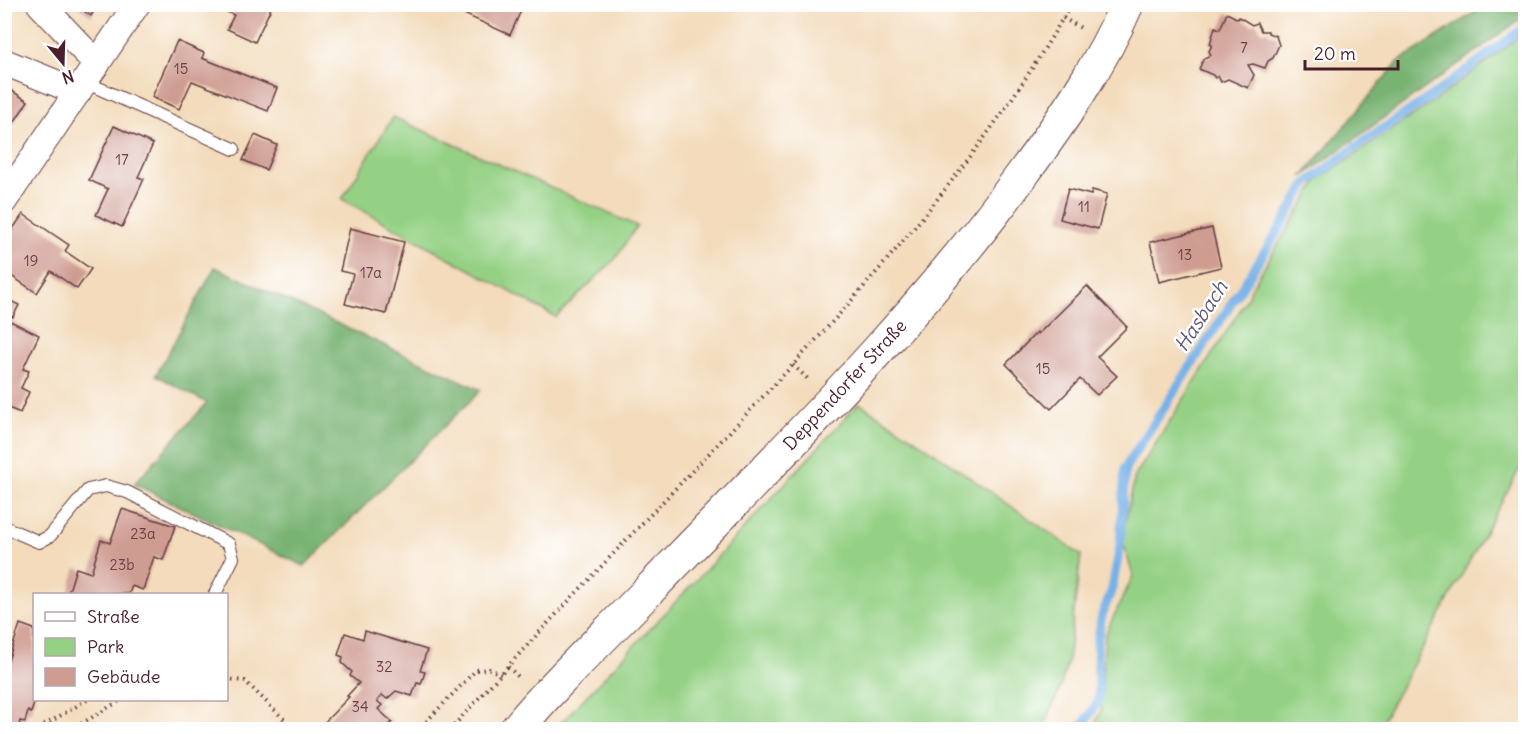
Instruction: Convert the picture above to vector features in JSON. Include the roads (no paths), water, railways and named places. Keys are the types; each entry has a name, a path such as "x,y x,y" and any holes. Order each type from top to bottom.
{"street":[{"path":"40,4 87,79"},
{"path":"4,201 137,4"},
{"name":"Deppendorfer Straße","path":"516,729 832,400 942,279 975,239 1047,140 1080,90 1127,4"},
{"path":"4,62 87,79"}],"lane":[{"path":"87,79 234,149"},
{"path":"4,527 39,542 50,536 88,490 106,486 127,492 229,544 233,558 216,593"}],"waterway":[{"name":"Hasbach","path":"1080,730 1099,700 1097,642 1102,615 1112,589 1120,546 1125,468 1284,222 1306,184 1526,26"}]}
